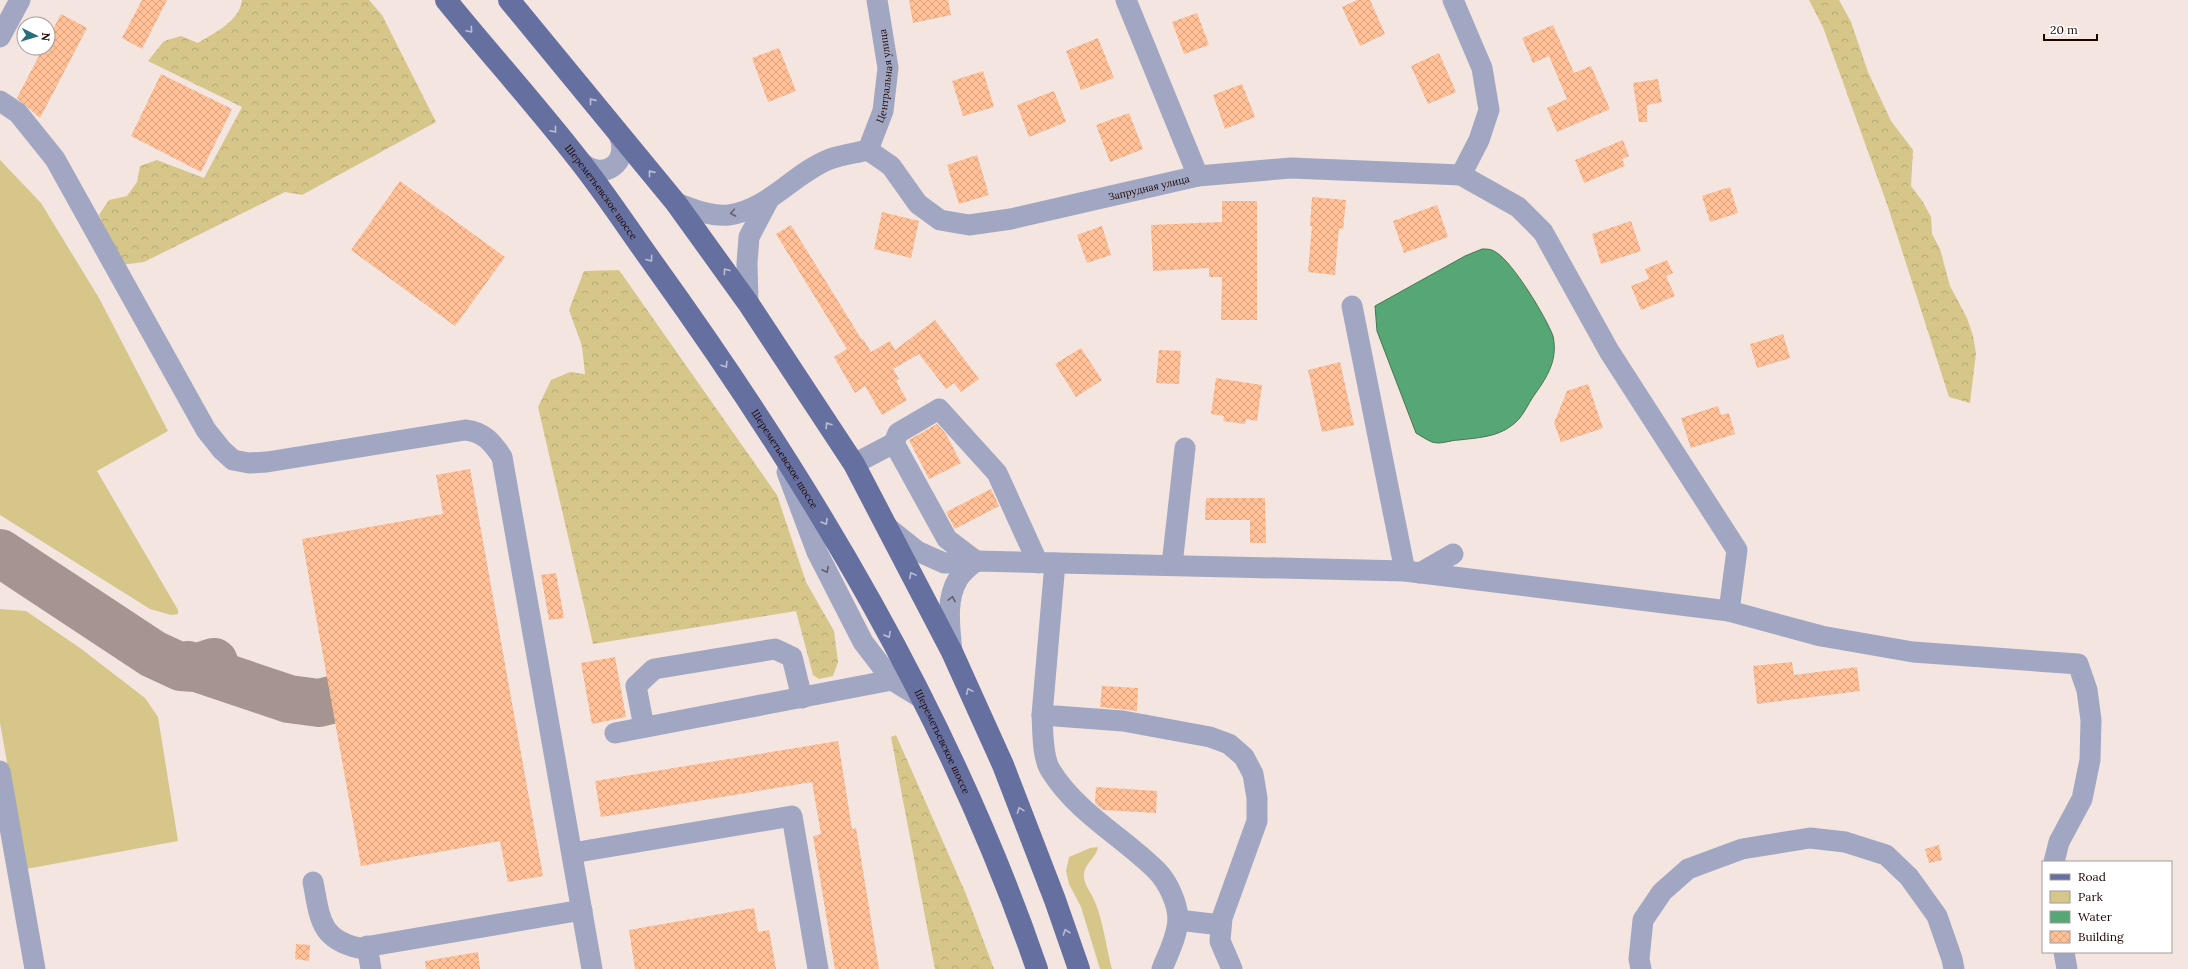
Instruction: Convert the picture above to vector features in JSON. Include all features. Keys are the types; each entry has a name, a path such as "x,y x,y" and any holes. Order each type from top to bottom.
{"main road":[{"name":"Шереметьевское шоссе","path":"446,0 578,159 712,346 776,443 836,541 923,699 965,786 1021,922 1037,969"},
{"path":"509,0 676,203 748,303 854,464 952,652 1003,765 1055,900 1079,969"}],"street":[{"path":"0,37 20,0"},
{"name":"Центральная улица","path":"868,150 883,111 888,68 877,0"},
{"path":"1126,0 1198,176"},
{"path":"1453,0 1482,68 1489,110 1479,140 1461,175 1518,207 1543,232 1609,351 1737,550 1729,611"},
{"path":"0,101 18,113 55,159 191,405 222,450 233,460 249,463 267,462 465,430 478,431 494,445 502,457 592,969"},
{"path":"578,159 586,167 597,171 608,170 617,163 622,153 622,141 617,131"},
{"path":"676,203 712,215 729,215 744,211 769,199 829,159 868,150"},
{"name":"Запрудная улица","path":"868,150 891,166 918,204 940,220 969,225 1011,219 1198,176 1291,168 1461,175"},
{"path":"748,303 747,263 749,237 769,199"},
{"path":"1352,306 1413,572"},
{"path":"854,464 894,443 898,433 939,410 997,473 1047,563 1042,715 1043,742 1050,770 1074,801 1158,872 1174,897 1178,920 1172,944 1162,969"},
{"path":"776,443 817,552 863,642 892,680 923,699"},
{"path":"894,443 947,539 976,561"},
{"path":"1172,565 1185,448"},
{"path":"886,526 917,551 944,563 976,561 1413,572 1729,611 1821,636 1913,652 2078,664 2088,690 2091,720 2090,760 2082,799 2059,842 2054,861"},
{"path":"1413,572 1453,554"},
{"path":"952,652 949,620 952,598 958,578 976,561"},
{"path":"644,727 636,686 654,669 775,649 792,657 802,698"},
{"path":"615,733 892,680"},
{"path":"1042,715 1123,721 1210,737 1229,744 1244,758 1253,774 1257,798 1257,821 1222,918 1220,941 1232,969"},
{"path":"0,771 35,969"},
{"path":"572,853 792,816 818,969"},
{"path":"1641,969 1639,959 1643,920 1662,892 1688,869 1742,849 1810,838 1845,842 1886,855 1909,877 1937,916 1954,969"},
{"path":"313,882 318,907 326,932 339,942 348,946 359,948 582,910"},
{"path":"1178,920 1221,926"},
{"path":"367,946 371,969"},
{"path":"2064,953 2067,969"}],"green space":[{"path":"242,0 369,0 382,15 436,122 302,195 285,192 144,262 120,265 99,215 109,200 127,196 137,182 140,166 157,160 204,178 242,107 148,61 164,41 181,36 198,43 218,31 237,14"},
{"path":"1809,0 1839,0 1851,22 1868,72 1891,121 1913,150 1911,186 1923,202 1931,217 1932,234 1940,249 1950,286 1967,318 1973,336 1976,353 1970,403 1949,397 1887,204 1823,27"},
{"path":"0,160 41,203 99,298 168,431 97,471 178,610 178,614 171,615 150,609 0,515"},
{"path":"619,270 777,495 806,582 834,631 838,662 833,676 819,679 813,675 796,611 593,644 538,407 551,380 570,372 585,374 582,346 569,310 584,271"},
{"path":"0,609 26,611 80,648 145,698 158,717 178,841 26,869 0,723"},
{"path":"896,735 966,894 994,969 935,969 891,737"},
{"path":"1098,847 1095,855 1085,869 1084,877 1097,907 1112,969 1100,969 1081,907 1069,884 1066,871 1069,857 1090,848"}],"water":[{"path":"1482,249 1493,251 1504,259 1520,279 1544,316 1553,336 1553,360 1544,381 1522,415 1511,426 1493,435 1435,443 1416,433 1377,331 1375,306 1465,256"}],"building":[{"path":"142,0 167,0 142,49 122,38"},
{"path":"909,0 948,0 951,15 913,23"},
{"path":"1357,0 1370,0 1385,34 1360,46 1342,7"},
{"path":"1197,13 1209,45 1184,54 1172,22"},
{"path":"61,14 87,28 40,118 17,98 39,56 56,56 56,24"},
{"path":"1553,25 1574,73 1591,66 1610,109 1557,132 1547,108 1567,99 1549,56 1533,63 1522,38"},
{"path":"1098,38 1114,78 1081,90 1066,51"},
{"path":"779,48 796,91 768,102 752,58"},
{"path":"1439,53 1456,92 1428,104 1411,66"},
{"path":"983,71 994,107 963,116 952,81"},
{"path":"161,74 232,109 201,172 131,136"},
{"path":"1658,79 1662,102 1647,105 1647,122 1639,122 1633,83"},
{"path":"1242,84 1255,117 1225,129 1213,95"},
{"path":"1054,91 1066,122 1029,137 1017,105"},
{"path":"1129,113 1143,149 1110,162 1096,125"},
{"path":"1623,140 1629,156 1622,159 1625,166 1584,183 1575,160"},
{"path":"977,155 989,195 959,204 947,165"},
{"path":"400,181 505,257 455,326 351,250"},
{"path":"1730,187 1738,213 1710,222 1702,196"},
{"path":"1312,197 1346,200 1343,229 1339,228 1335,275 1308,272 1312,226 1310,226"},
{"path":"1222,201 1257,201 1257,320 1221,320 1222,277 1209,277 1209,268 1153,271 1151,225 1222,222"},
{"path":"1437,205 1448,237 1404,253 1393,221"},
{"path":"882,212 919,221 911,258 874,249"},
{"path":"1631,221 1641,251 1601,264 1592,234"},
{"path":"791,225 862,340 863,339 871,352 890,341 895,350 935,320 979,379 961,392 954,383 946,389 919,354 893,369 899,379 896,381 907,400 882,415 865,386 855,393 834,357 847,349 776,234"},
{"path":"1102,226 1111,255 1087,263 1077,235"},
{"path":"1667,260 1673,273 1666,276 1675,296 1641,310 1631,286 1649,279 1645,269"},
{"path":"1783,334 1790,358 1757,368 1750,344"},
{"path":"1081,348 1102,380 1076,397 1055,364"},
{"path":"1159,350 1181,351 1179,384 1156,383"},
{"path":"1340,362 1354,425 1322,432 1308,370"},
{"path":"1216,378 1262,385 1257,421 1246,419 1245,424 1223,421 1224,416 1211,414"},
{"path":"1588,384 1603,428 1561,442 1554,423 1567,391"},
{"path":"1718,406 1721,415 1729,413 1735,434 1691,448 1681,418"},
{"path":"937,424 946,434 961,463 929,479 909,440"},
{"path":"470,469 543,876 508,882 500,841 361,866 302,539 443,514 436,475"},
{"path":"991,489 999,506 955,529 946,512"},
{"path":"1206,498 1265,498 1266,543 1250,543 1250,520 1205,520"},
{"path":"556,573 564,618 549,620 541,575"},
{"path":"615,657 626,717 592,724 581,663"},
{"path":"1792,662 1794,675 1857,667 1860,691 1757,704 1753,666"},
{"path":"1102,686 1138,688 1137,711 1100,707"},
{"path":"838,741 852,829 856,828 879,969 835,969 813,836 821,834 812,782 601,817 595,781"},
{"path":"1096,787 1157,791 1156,813 1103,810 1095,803"},
{"path":"1939,845 1942,860 1929,863 1925,849"},
{"path":"754,908 758,932 769,930 776,969 635,969 629,930"},
{"path":"296,944 310,945 309,961 295,959"},
{"path":"478,952 480,969 426,969 425,961"}],"taxiway":[{"path":"0,553 153,654 181,667 195,668 214,662"},
{"path":"188,665 289,699 319,703 331,700"}]}
